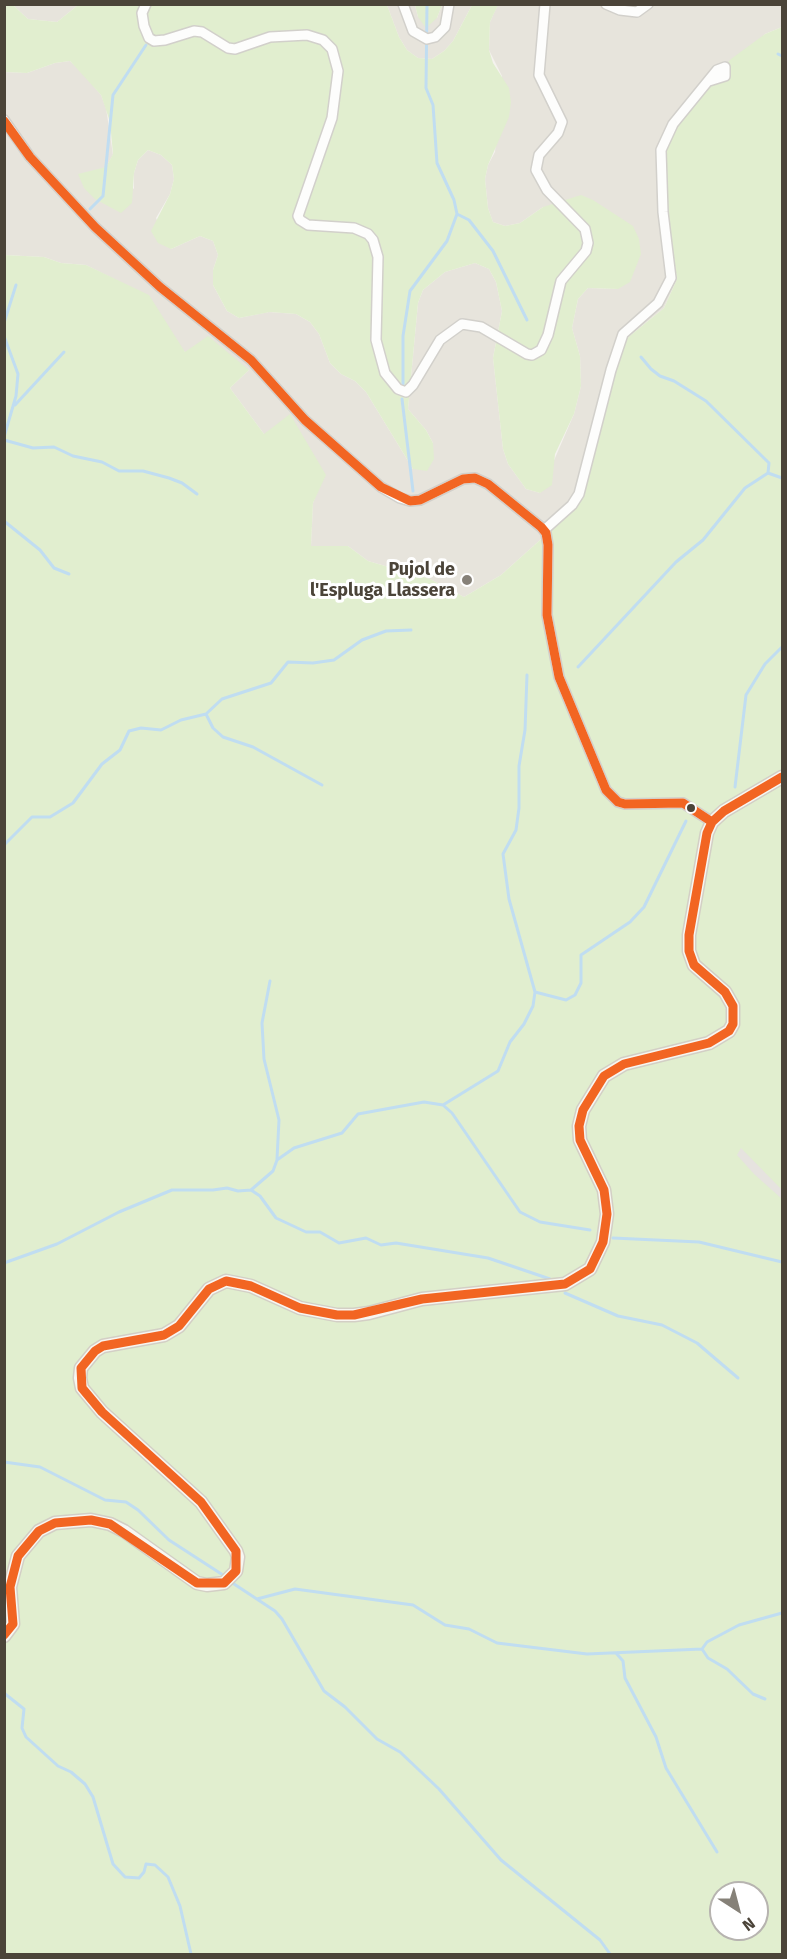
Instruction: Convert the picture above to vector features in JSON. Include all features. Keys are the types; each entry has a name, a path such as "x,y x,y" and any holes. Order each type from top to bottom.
{"street":[{"path":"146,4 142,13 144,26 149,38 154,41 165,40 188,31 201,32 222,45 235,49 270,37 307,35 323,40 332,49 338,71 332,118 298,216 308,225 354,228 368,234 373,240 378,257 376,340 385,373 398,389 406,392 413,385 440,340 462,324 481,327 527,354 532,355 541,350 548,335 561,281 586,251 588,243 585,229 547,190 536,170 539,155 558,133 562,122 539,75 545,4"},
{"path":"403,4 413,31 427,39 435,37 445,27 449,4"},
{"path":"606,4 637,12 648,4"},
{"path":"544,530 572,505 579,494 611,370 623,334 658,303 671,278 663,212 661,150 673,124 709,81"},
{"path":"4,120 30,158 95,227 160,287 251,360 305,420 381,487 410,501 420,500 463,479 475,478 488,484 544,530 548,544 547,615 559,677 606,790 618,802 625,804 683,803 712,822"},
{"path":"4,1636 13,1624 10,1587 18,1556 39,1531 56,1523 91,1520 110,1524 131,1536 197,1583 217,1586 224,1583 236,1571 238,1557 236,1551 201,1502 102,1412 85,1393 80,1377 81,1368 95,1351 103,1346 164,1335 179,1326 209,1289 226,1281 251,1286 300,1308 337,1315 354,1315 380,1311 422,1299 565,1284 590,1269 603,1242 607,1214 604,1190 580,1140 579,1126 589,1097 604,1076 624,1064 716,1040 729,1031 733,1024 734,1014 729,998 694,965 689,951 689,935 707,833 712,822 731,806 783,777"}],"shaded area":[{"path":"498,4 782,5 782,27 765,34 663,151 669,225 677,279 664,308 626,339 576,502 549,532 501,575 464,597 430,579 368,561 348,546 311,546 313,503 318,488 264,434 230,388 249,370 185,352 114,279 86,265 61,263 44,257 5,255 4,72 27,73 55,63 70,61 82,72 101,95 106,108 113,155 106,167 134,189 134,173 138,160 148,150 161,155 172,165 174,179 170,194 156,218 171,249 200,236 213,241 218,255 213,270 213,285 227,311 239,318 269,312 296,314 310,322 319,334 330,363 366,392 413,469 433,443 426,430 408,409 418,303 423,290 445,272 475,263 489,269 496,282 502,311 493,358 503,449 508,464 526,489 540,493 574,414 581,386 580,356 572,328 578,299 588,288 618,289 543,207 520,223 505,226 493,222 488,208 485,179 488,165 495,152 502,76 489,50 490,22"},
{"path":"13,5 78,5 57,22 28,19"},
{"path":"387,5 415,5 418,17 437,18 442,5 472,5 453,41 432,59 418,58 407,50 399,37"},
{"path":"741,1148 782,1190 782,1199 737,1155"}],"green space":[{"path":"415,4 442,5 437,18 426,28 418,17"},
{"path":"5,5 13,5 28,19 57,22 78,5 387,5 399,37 407,50 418,58 432,59 453,41 472,5 498,5 490,22 489,50 493,63 509,88 511,102 509,117 488,165 485,179 488,208 493,222 505,226 520,223 543,207 581,195 593,200 633,226 639,239 641,254 630,282 618,289 588,288 578,299 572,328 580,356 581,386 574,414 555,454 552,485 540,493 526,489 508,464 503,449 493,358 502,311 496,282 489,269 475,263 445,272 423,290 418,303 408,409 426,430 433,443 434,459 427,471 413,469 366,392 330,363 319,334 310,322 296,314 270,312 239,318 227,311 213,285 213,270 218,255 213,241 200,236 171,249 158,243 151,231 170,194 174,179 172,165 161,155 148,150 138,160 134,173 132,203 121,213 95,199 84,188 78,174 106,167 113,154 110,122 101,95 70,61 55,63 27,73 5,72"},
{"path":"782,27 782,1954 5,1954 4,255 44,257 61,263 86,265 149,295 185,352 208,336 249,370 230,388 264,434 290,414 326,475 313,503 311,546 348,546 368,561 430,579 464,597 501,575 549,532 576,502 626,339 664,308 677,279 669,225 663,151 684,110 731,59 765,34"}],"waterway":[{"path":"403,384 403,336 410,291 447,241 457,214 454,200 437,163 433,105 426,88 427,4"},
{"path":"90,209 103,196 113,95 146,45"},
{"path":"778,54 782,56"},
{"path":"457,214 469,220 493,251 527,320"},
{"path":"4,323 16,285"},
{"path":"4,336 18,374 16,396 4,437"},
{"path":"15,405 64,352"},
{"path":"641,357 660,376 674,381 706,401 769,463 768,473"},
{"path":"402,399 413,491"},
{"path":"4,440 33,448 54,447 73,456 102,462 119,471 143,471 169,478 182,483 197,494"},
{"path":"578,667 676,562 703,540 745,488 768,473 782,478"},
{"path":"4,521 40,550 54,568 69,574"},
{"path":"206,714 222,699 271,683 288,662 313,663 334,660 362,640 386,631 411,630"},
{"path":"735,787 746,695 765,664 782,647"},
{"path":"443,1105 498,1071 510,1042 524,1024 533,1006 535,992 509,899 503,854 516,830 519,808 519,766 525,730 527,675"},
{"path":"4,845 32,817 50,817 73,803 102,764 120,750 129,731 141,728 161,730 181,720 206,714 213,728 223,737 253,747 322,785"},
{"path":"535,992 566,1000 575,995 581,983 581,955 630,922 644,907 686,821"},
{"path":"270,981 262,1023 264,1059 279,1120 277,1159"},
{"path":"4,1263 57,1244 119,1212 172,1190 227,1188 238,1191 251,1190 273,1171 277,1160 294,1148 342,1133 358,1114 424,1102 443,1105 452,1113 520,1212 540,1222 590,1230"},
{"path":"251,1190 260,1196 276,1218 306,1232 320,1232 339,1243 366,1238 381,1245 396,1243 488,1258 550,1279"},
{"path":"613,1238 699,1242 782,1262"},
{"path":"565,1293 618,1316 662,1325 697,1343 738,1378"},
{"path":"4,1462 40,1467 105,1500 126,1502 138,1510 169,1540 226,1577"},
{"path":"231,1582 275,1611 282,1619 324,1691 345,1707 377,1739 400,1752 439,1789 501,1860 600,1940 610,1954"},
{"path":"257,1599 295,1589 413,1605 445,1625 469,1629 497,1643 587,1654 702,1649 707,1642 739,1625 782,1613"},
{"path":"702,1649 708,1658 727,1669 753,1694 765,1699"},
{"path":"616,1653 623,1661 625,1678 656,1737 666,1768 717,1852"},
{"path":"4,1693 24,1709 22,1728 26,1737 58,1766 71,1772 85,1784 93,1797 113,1864 125,1877 139,1878 146,1864 155,1865 168,1877 180,1906 191,1954"}],"transit line":[{"path":"4,121 30,157 95,227 160,287 251,360 305,420 381,487 410,501 420,500 463,479 475,478 488,484 541,527 546,533 548,545 547,615 559,677 606,790 618,802 625,804 683,803 712,822"},
{"path":"4,1635 13,1624 10,1587 18,1556 39,1531 55,1523 91,1520 110,1524 197,1583 224,1583 236,1571 236,1551 201,1502 102,1412 82,1388 81,1368 95,1351 103,1346 164,1335 179,1326 209,1289 226,1281 251,1286 300,1308 337,1315 354,1315 422,1299 565,1284 590,1269 603,1242 607,1214 604,1190 580,1140 579,1126 583,1110 604,1076 624,1064 709,1043 729,1031 733,1024 733,1006 725,992 694,965 689,951 689,935 707,833 712,822 724,811 782,777"}],"place":[{"name":"Pujol de l'Espluga Llassera","path":"467,580"}]}
